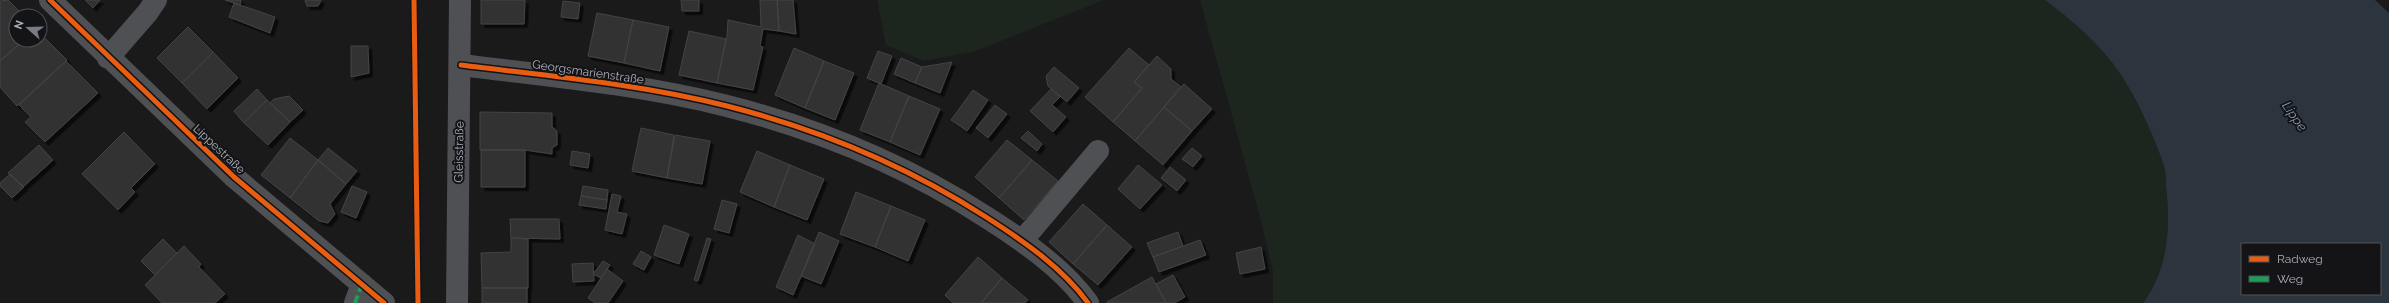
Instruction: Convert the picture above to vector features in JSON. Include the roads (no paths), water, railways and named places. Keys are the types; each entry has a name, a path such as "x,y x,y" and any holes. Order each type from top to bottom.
{"street":[{"name":"Lippestraße","path":"50,0 108,58 359,293 384,303"},
{"path":"108,58 148,12 156,0"},
{"name":"Gleisstraße","path":"457,303 461,65 460,0"},
{"name":"Georgsmarienstraße","path":"461,65 622,85 726,106 791,126 881,159 940,188 1022,241 1067,278 1088,303"},
{"path":"1022,241 1098,151"}],"water":[{"name":"Lippe","path":"2045,0 2375,0 2389,13 2389,303 2143,303 2158,277 2166,248 2168,217 2166,175 2164,166 2144,116 2119,72 2095,42"}]}
